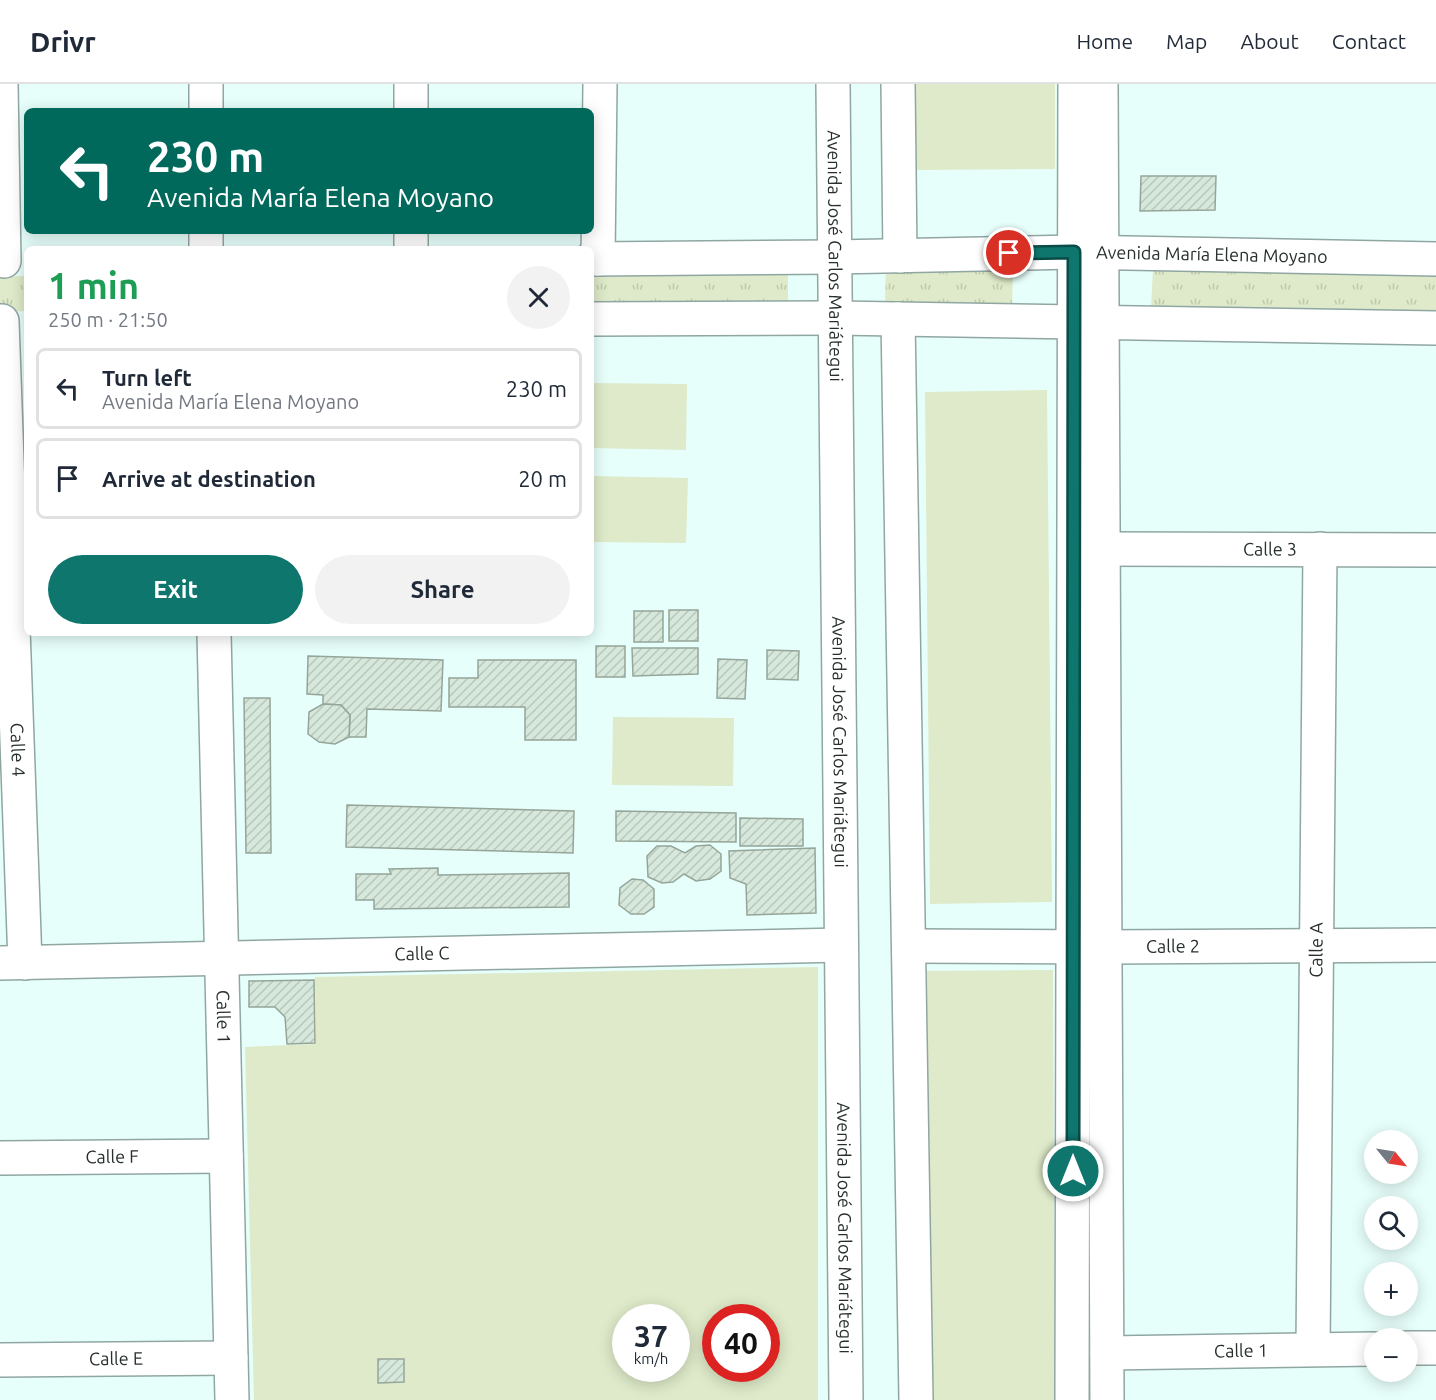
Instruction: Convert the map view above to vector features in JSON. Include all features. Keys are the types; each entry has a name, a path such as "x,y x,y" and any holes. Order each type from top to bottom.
{"street":[{"path":"1,84 10,261"},
{"path":"206,84 206,108"},
{"path":"411,84 411,108"},
{"path":"595,259 600,84"},
{"name":"Avenida José Carlos Mariátegui","path":"833,84 846,1400"},
{"path":"898,84 900,255"},
{"path":"1072,1400 1073,947 1088,322 1088,252 1075,84"},
{"path":"1088,252 1101,84"},
{"name":"Avenida María Elena Moyano","path":"595,259 1088,252 1436,259"},
{"path":"594,320 836,318 1436,328"},
{"path":"897,319 916,1400"},
{"name":"Calle 4","path":"10,321 19,562 9,753 13,963"},
{"path":"1088,322 1104,549 1107,1400"},
{"name":"Calle 3","path":"1104,549 1436,550"},
{"name":"Calle A","path":"1313,1349 1320,549"},
{"name":"Calle 1","path":"214,636 232,1400"},
{"name":"Calle C","path":"13,963 841,945"},
{"name":"Calle 2","path":"909,946 1436,945"},
{"name":"Calle F","path":"0,1158 226,1156"},
{"name":"Calle 1","path":"1107,1353 1364,1348"},
{"path":"1418,1348 1436,1348"},
{"name":"Calle E","path":"0,1360 231,1358"}],"green space":[{"path":"912,84 1055,84 1055,169 912,170"},
{"path":"886,265 1013,267 1012,307 885,306"},
{"path":"788,268 788,304 594,305 594,270"},
{"path":"1153,268 1436,271 1436,311 1151,309"},
{"path":"0,276 24,276 24,311 0,312"},
{"path":"594,383 687,384 686,450 594,448"},
{"path":"1047,390 1052,902 930,904 925,392"},
{"path":"594,476 688,478 686,543 594,542"},
{"path":"613,717 734,718 733,786 612,785"},
{"path":"818,967 818,1400 254,1400 245,1047 316,1044 315,977"},
{"path":"1053,970 1055,1400 922,1400 920,971"}],"building":[{"path":"1141,176 1216,176 1215,210 1140,211"},
{"path":"669,610 698,610 698,641 669,641"},
{"path":"634,611 663,611 663,642 634,642"},
{"path":"596,646 625,646 625,677 596,677"},
{"path":"632,648 698,648 698,674 633,676"},
{"path":"767,650 799,651 798,680 767,679"},
{"path":"308,656 443,660 441,711 367,709 366,737 349,737 350,715 341,705 323,704 323,695 307,694"},
{"path":"718,659 747,660 745,699 717,698"},
{"path":"478,660 576,660 576,740 525,740 525,707 449,707 449,678 478,678"},
{"path":"244,698 270,698 271,853 246,853"},
{"path":"323,704 341,705 350,715 349,737 335,744 319,742 308,734 309,712"},
{"path":"347,805 574,811 573,853 346,847"},
{"path":"616,811 736,813 736,842 616,841"},
{"path":"740,818 803,819 803,846 740,846"},
{"path":"710,845 721,854 721,871 710,879 696,881 684,874 673,882 662,883 648,877 647,856 657,846 671,846 685,853 696,846"},
{"path":"815,848 816,913 747,915 746,884 730,878 729,851"},
{"path":"438,868 438,875 569,873 569,907 374,909 374,900 356,900 356,874 391,874 389,869"},
{"path":"632,879 643,880 654,889 654,907 644,914 631,914 619,905 620,888"},
{"path":"314,980 315,1043 287,1044 285,1017 275,1007 249,1007 249,981"},
{"path":"378,1359 404,1359 404,1382 378,1383"}],"route":[{"path":"1009,253 1074,252 1073,1171"}]}
